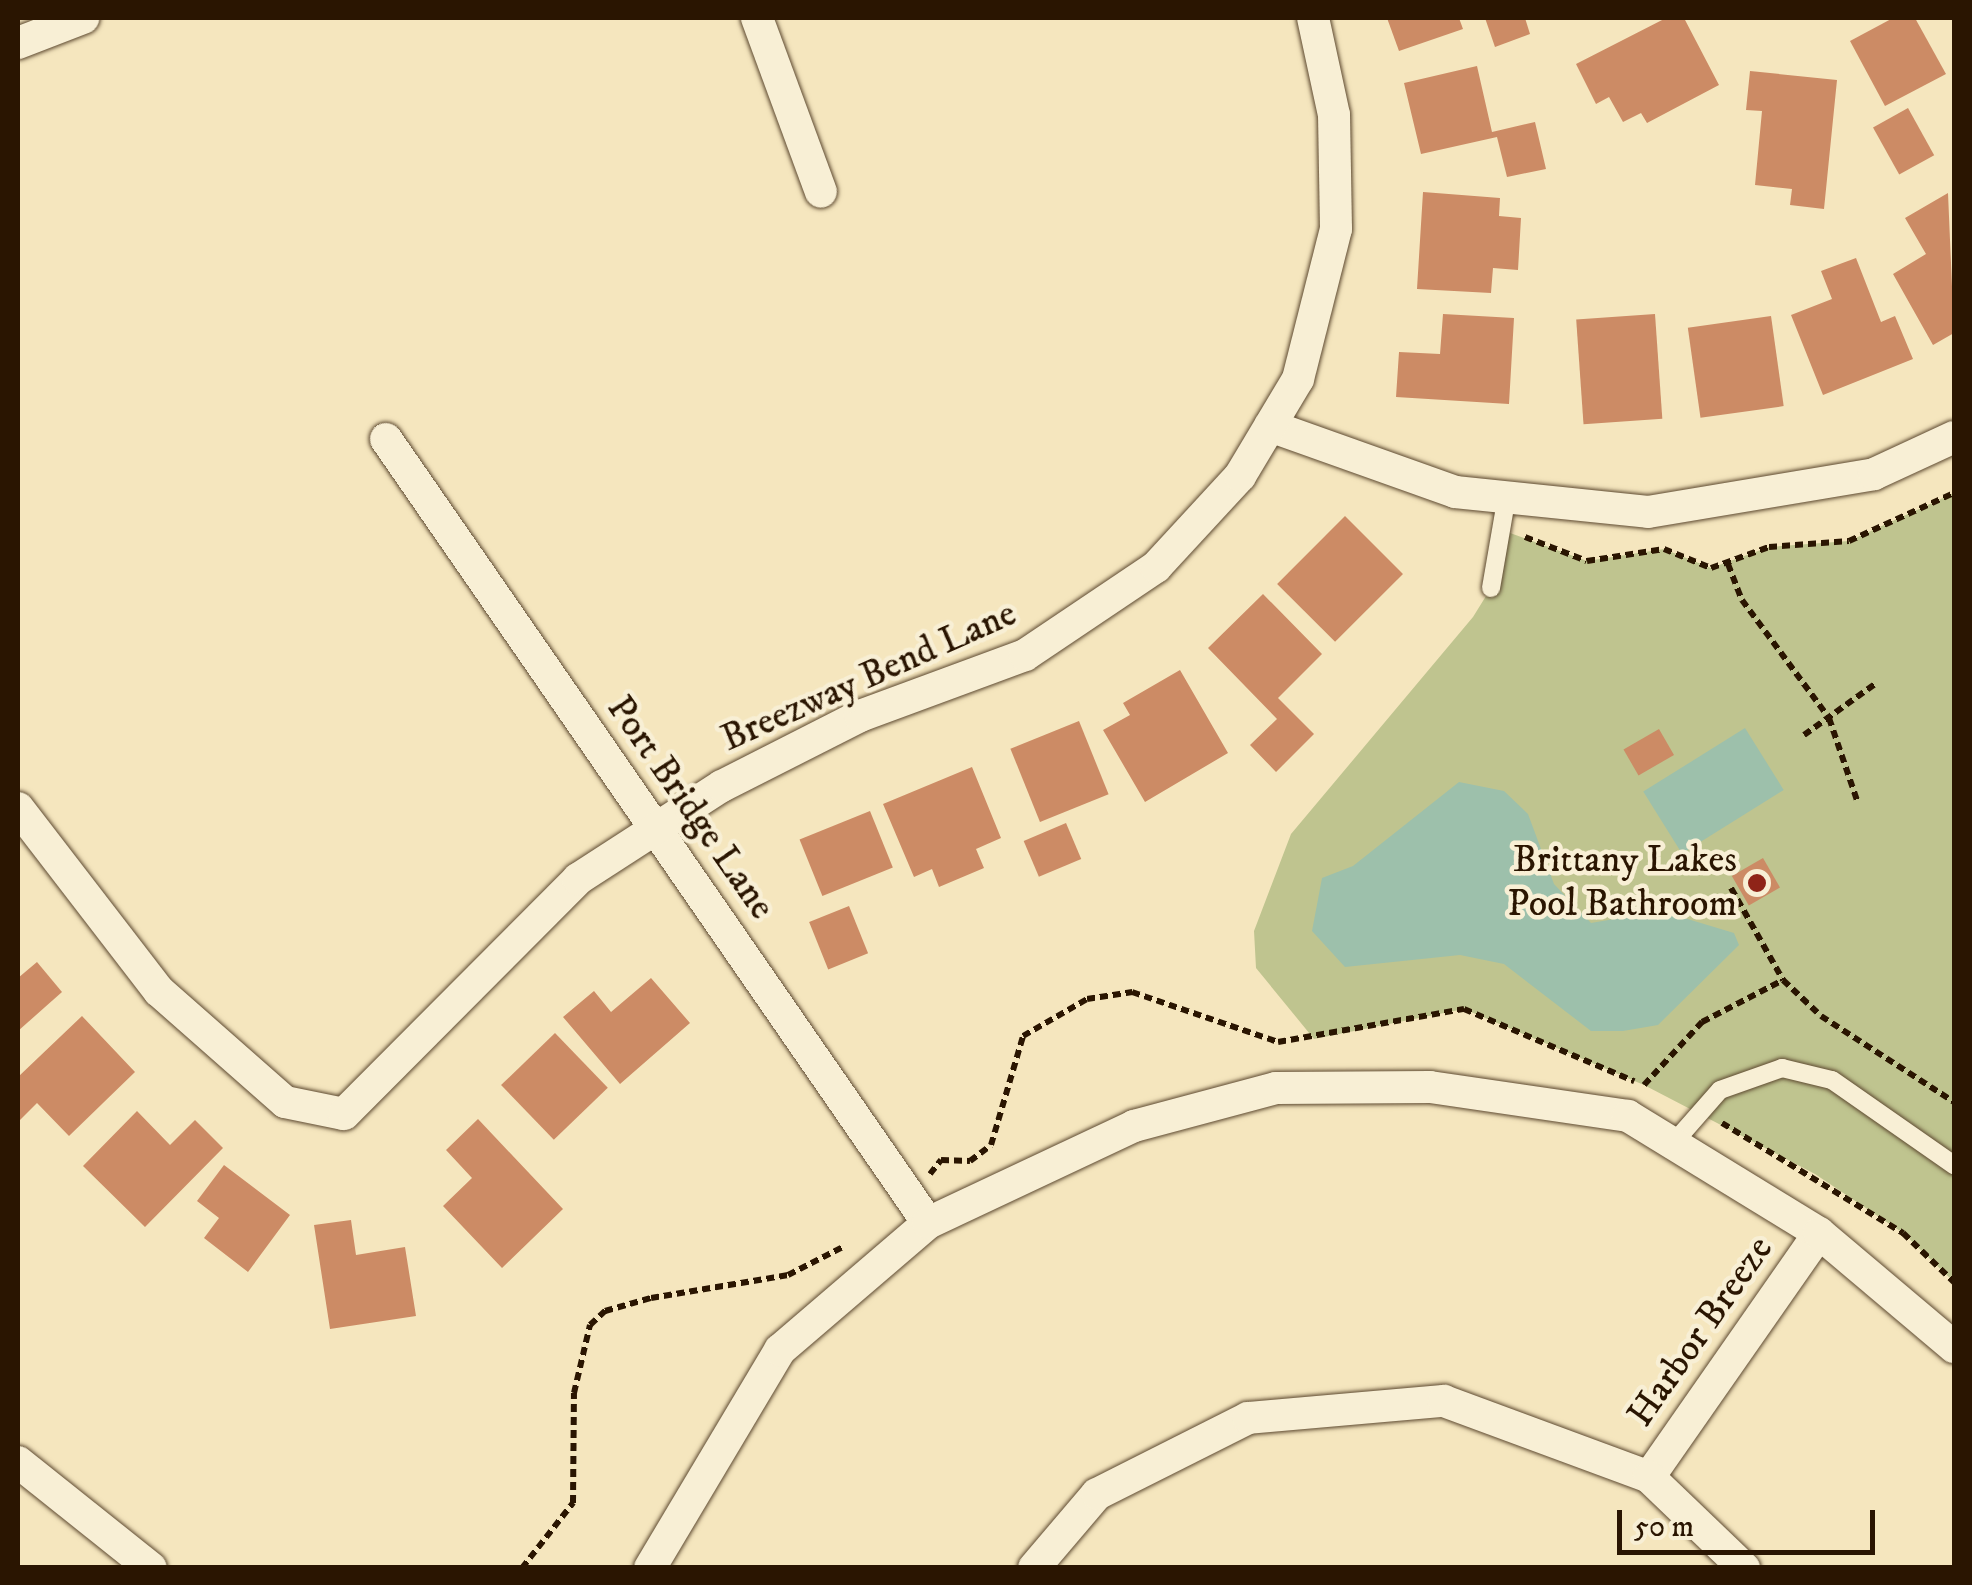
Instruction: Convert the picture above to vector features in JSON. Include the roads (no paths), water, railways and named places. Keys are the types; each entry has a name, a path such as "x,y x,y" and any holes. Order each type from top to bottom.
{"street":[{"path":"18,42 83,18"},
{"path":"757,18 821,192"},
{"name":"Breezway Bend Lane","path":"18,808 160,991 286,1102 350,1108 578,880 655,828 860,716 1025,656 1156,567 1240,476 1298,379 1336,229 1334,115 1313,18"},
{"path":"1270,426 1455,492 1506,501 1648,512 1761,500 1874,474 1954,437"},
{"name":"Port Bridge Lane","path":"386,439 920,1211"},
{"path":"650,1568 780,1350 920,1211 1134,1126 1276,1088 1430,1086 1628,1116 1676,1139 1818,1232 1951,1335"},
{"name":"Harbor Breeze","path":"1649,1477 1818,1232"},
{"path":"1034,1568 1097,1494 1248,1418 1444,1402 1649,1477 1744,1568"},
{"path":"18,1462 150,1568"}],"lane":[{"path":"1492,588 1506,501"},
{"path":"1676,1139 1720,1090 1782,1068 1832,1080 1954,1165"}],"place":[{"name":"Brittany Lakes Pool Bathroom","path":"1757,883"}]}
